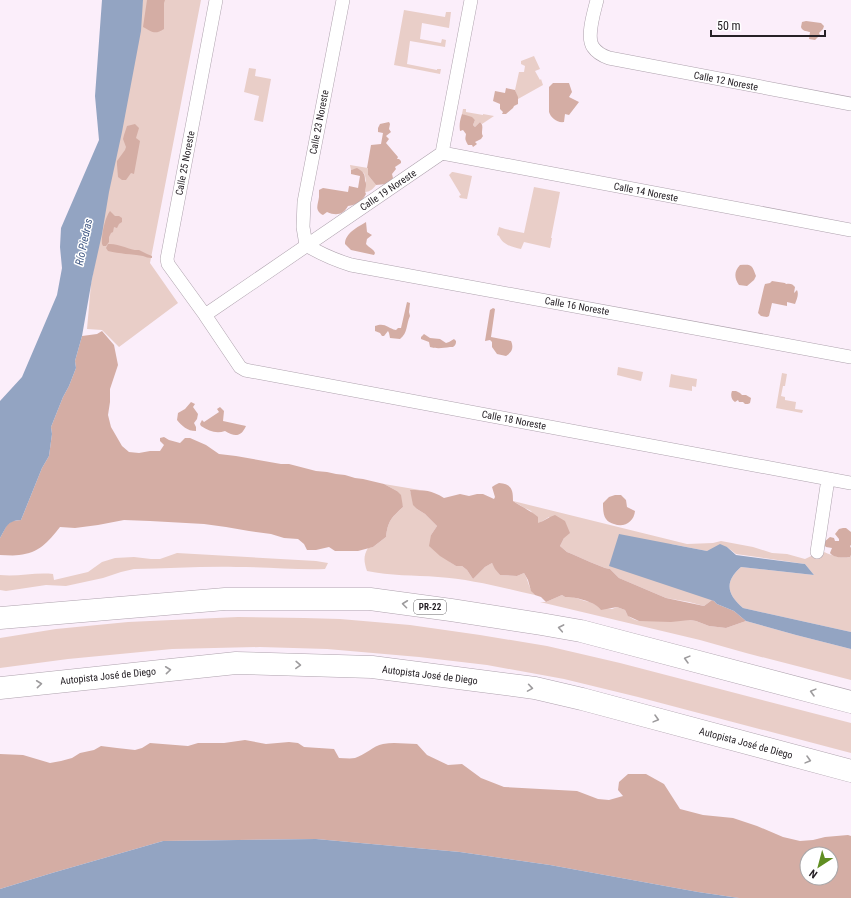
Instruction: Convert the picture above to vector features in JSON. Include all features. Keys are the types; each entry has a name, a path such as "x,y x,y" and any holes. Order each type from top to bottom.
{"highway":[{"name":"PR-22","path":"0,618 225,599 370,599 451,610 581,631 851,702"},
{"name":"Autopista José de Diego","path":"0,688 236,663 372,667 535,688 589,701 851,772"}],"street":[{"name":"Calle 25 Noreste","path":"205,315 168,264 167,259 216,0"},
{"name":"Calle 23 Noreste","path":"306,245 303,227 304,202 342,0"},
{"path":"442,153 471,0"},
{"name":"Calle 12 Noreste","path":"597,0 590,36 591,43 601,55 609,58 851,104"},
{"name":"Calle 19 Noreste","path":"205,315 442,153"},
{"name":"Calle 14 Noreste","path":"442,153 851,230"},
{"name":"Calle 16 Noreste","path":"306,245 336,261 351,265 851,357"},
{"name":"Calle 18 Noreste","path":"205,315 236,363 244,370 851,483"},
{"path":"817,552 828,479"}],"shaded area":[{"path":"143,0 201,0 150,263 178,303 119,347 102,330 87,329 91,284"},
{"path":"147,0 165,0 164,29 158,32 151,31 143,27"},
{"path":"404,10 445,17 446,12 451,12 449,28 422,23 420,39 441,43 442,39 446,40 445,47 410,41 407,64 437,70 441,69 440,74 394,65"},
{"path":"806,21 821,23 824,26 819,33 820,35 815,40 809,39 810,32 804,31 801,27 802,22"},
{"path":"534,56 540,69 535,71 540,80 541,79 543,85 518,99 515,90 519,72 524,72 525,66 521,64 521,61"},
{"path":"249,68 256,69 255,76 271,79 263,122 254,120 259,96 244,92"},
{"path":"553,83 569,83 572,92 569,97 579,102 569,115 565,114 564,122 555,120 549,112 549,87"},
{"path":"506,88 515,90 518,97 518,104 506,114 502,114 503,112 500,109 500,104 493,101 495,91 505,93"},
{"path":"463,109 466,109 466,112 494,116 482,124 480,122 475,127 473,125 475,120 462,114"},
{"path":"462,114 472,117 475,120 473,125 475,127 480,122 482,125 483,136 475,142 477,144 473,147 472,145 468,145 466,134 463,130 460,131"},
{"path":"389,122 389,129 391,132 386,136 389,139 386,143 401,163 395,167 396,169 392,174 393,178 391,181 386,184 376,185 368,175 367,168 371,145 381,144 383,133 378,132 378,128 380,124"},
{"path":"135,124 139,128 136,138 140,141 134,174 131,173 126,180 122,180 118,177 117,161 126,147 123,139 127,126"},
{"path":"350,165 368,168 368,175 376,185 373,189 365,192 366,180 364,173 355,169 351,170"},
{"path":"357,168 364,173 365,177 366,194 363,199 356,204 348,206 342,213 339,214 327,212 323,215 320,213 317,207 319,190 323,188 348,192 349,186 358,188 360,176 351,174 351,170"},
{"path":"452,172 472,176 467,199 460,198 459,196 461,195 449,175"},
{"path":"534,187 560,192 550,248 524,242 521,249 505,244 497,235 499,227 524,233"},
{"path":"110,211 115,216 122,218 122,222 117,228 114,227 113,232 109,237 109,242 106,246 103,246 102,241 105,222"},
{"path":"366,222 367,232 372,235 367,239 366,244 373,249 375,253 374,255 351,250 345,244 347,237 356,228"},
{"path":"108,244 139,250 152,256 152,258 108,251 106,248"},
{"path":"740,265 751,266 756,276 747,286 739,285 736,280 735,275"},
{"path":"772,281 793,285 795,287 794,293 797,290 798,295 795,304 787,302 787,306 772,303 769,316 761,316 758,313 764,287 765,284"},
{"path":"407,302 410,303 410,316 403,337 400,339 390,338 388,331 384,336 382,336 380,333 375,331 375,326 378,325 384,325 396,330 401,328"},
{"path":"493,308 495,309 491,337 511,341 512,350 506,356 497,354 492,347 492,342 490,340 485,341 490,310"},
{"path":"102,331 114,345 118,365 110,389 108,415 111,427 122,446 129,452 139,453 160,451 164,445 160,441 160,438 164,437 180,443 185,438 190,438 206,445 219,454 289,464 316,471 345,475 384,484 401,495 403,507 391,520 386,537 373,547 358,551 335,551 329,547 316,550 307,550 304,544 298,539 284,538 271,534 204,524 124,520 75,528 60,527 47,542 32,552 17,555 0,555 0,538 7,525 12,521 21,520 42,468 49,456 52,434 51,427 76,368 75,361 82,336 97,334"},
{"path":"424,334 430,338 440,339 446,343 454,339 456,344 453,347 430,347 429,342 421,339"},
{"path":"618,367 643,372 641,381 617,375"},
{"path":"782,373 787,374 785,386 783,386 781,396 785,397 785,400 796,402 795,409 803,410 802,413 776,408"},
{"path":"671,374 697,379 696,387 692,386 692,391 669,387"},
{"path":"732,391 736,391 751,398 750,403 745,404 743,402 739,402 738,400 735,402 731,395"},
{"path":"191,402 195,404 193,407 198,414 194,423 196,431 185,428 177,420 178,413 185,409"},
{"path":"220,407 224,411 223,421 246,426 240,434 235,435 225,431 210,431 201,426 200,424 202,420 204,422 219,412 217,409"},
{"path":"499,483 507,485 511,488 513,501 538,517 538,523 555,515 565,521 570,533 564,538 560,546 567,552 610,569 619,578 666,598 704,606 712,600 717,604 734,611 746,621 726,628 709,626 690,620 671,622 639,621 628,616 625,610 617,607 601,610 595,604 590,602 565,597 562,595 546,602 531,591 524,573 517,576 500,575 492,563 485,567 473,579 467,570 462,566 456,566 440,556 429,546 431,535 437,526 413,505 410,490 428,491 444,498 460,494 469,496 483,494 494,499 495,497 492,487"},
{"path":"384,484 420,490 410,491 417,509 425,514 437,526 431,535 450,562 456,566 462,566 467,570 473,579 485,567 492,563 500,575 517,576 524,573 531,590 535,595 463,580 438,577 393,575 367,571 364,559 368,548 373,547 386,537 391,520 403,507 397,491"},
{"path":"621,495 626,500 627,507 635,511 631,521 625,525 611,523 604,516 603,503 609,497"},
{"path":"513,501 687,544 713,543 721,541 805,559 822,551 839,557 850,557 851,555 851,632 743,608 731,593 730,583 736,572 741,567 814,575 805,564 736,554 727,547 707,551 671,544 712,600 704,606 666,598 619,578 610,569 567,552 560,546 564,538 549,517 538,524 531,511"},
{"path":"846,528 851,532 851,555 850,557 836,557 830,553 832,548 826,547 824,542 830,537 834,538 835,541 839,541 835,534 839,529"},
{"path":"177,553 316,561 328,563 325,569 223,567 134,569 103,578 66,586 46,585 6,591 0,590 0,575 53,574 54,580 88,572 102,562 115,558 134,557 160,559"},
{"path":"562,595 565,597 570,596 590,602 600,607 612,609 617,607 625,610 630,617 639,621 690,620 709,626 726,628 746,621 851,649 851,680 700,640 540,602 546,602"},
{"path":"238,617 340,619 410,625 547,646 620,663 851,723 851,753 564,679 487,665 419,657 327,649 260,647 172,649 68,659 0,668 0,638 56,629 128,622"},
{"path":"245,740 266,744 289,742 298,743 304,747 334,749 339,758 359,757 383,744 417,744 427,755 448,765 462,764 481,778 504,787 577,791 598,799 609,800 623,796 618,790 619,782 628,774 646,774 664,784 680,809 703,815 733,818 783,837 800,841 825,837 851,836 851,898 739,898 550,865 460,852 316,839 163,841 0,889 0,754 23,755 50,763 72,758 80,753 94,750 101,746 135,750 150,743 188,746 198,743 224,743"}],"water":[{"name":"Río Piedras","path":"102,0 143,0 141,31 122,132 109,192 82,336 75,361 76,368 51,427 52,434 49,456 42,468 21,520 10,523 0,538 0,401 22,377 57,295 62,268 60,247 61,228 99,140 95,96"},
{"path":"619,534 707,551 720,544 727,547 736,555 805,564 814,575 741,567 736,572 730,583 731,593 743,608 851,632 851,649 746,621 734,611 717,604 714,601 609,566"},
{"path":"316,839 460,852 550,865 739,898 0,898 0,889 163,841"}]}
